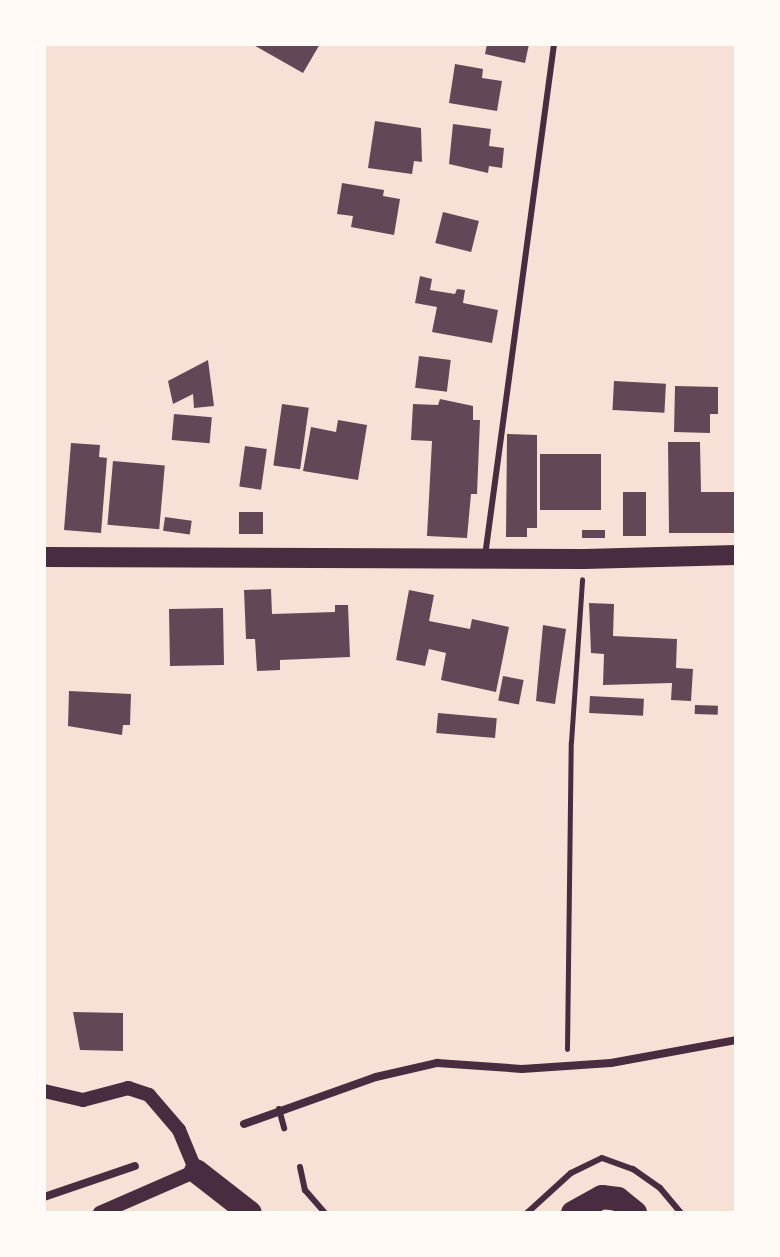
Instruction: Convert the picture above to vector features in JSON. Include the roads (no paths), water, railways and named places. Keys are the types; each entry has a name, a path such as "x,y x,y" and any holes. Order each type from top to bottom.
{"highway":[{"path":"196,1171 228,1213"},
{"path":"196,1171 250,1213"},
{"path":"573,1213 602,1197 618,1199 635,1213"}],"main road":[{"path":"44,557 484,556 584,559 736,555"}],"street":[{"path":"244,1124 279,1109 437,1063 566,1066 736,1040"},
{"path":"44,1091 83,1100 128,1088 149,1095 179,1130 196,1171 100,1213"},
{"path":"44,1197 135,1166"}],"lane":[{"path":"484,556 554,44"},
{"path":"279,1109 284,1128"},
{"path":"527,1213 571,1173 602,1158 642,1175 681,1213"},
{"path":"300,1167 305,1190 325,1213"}]}
